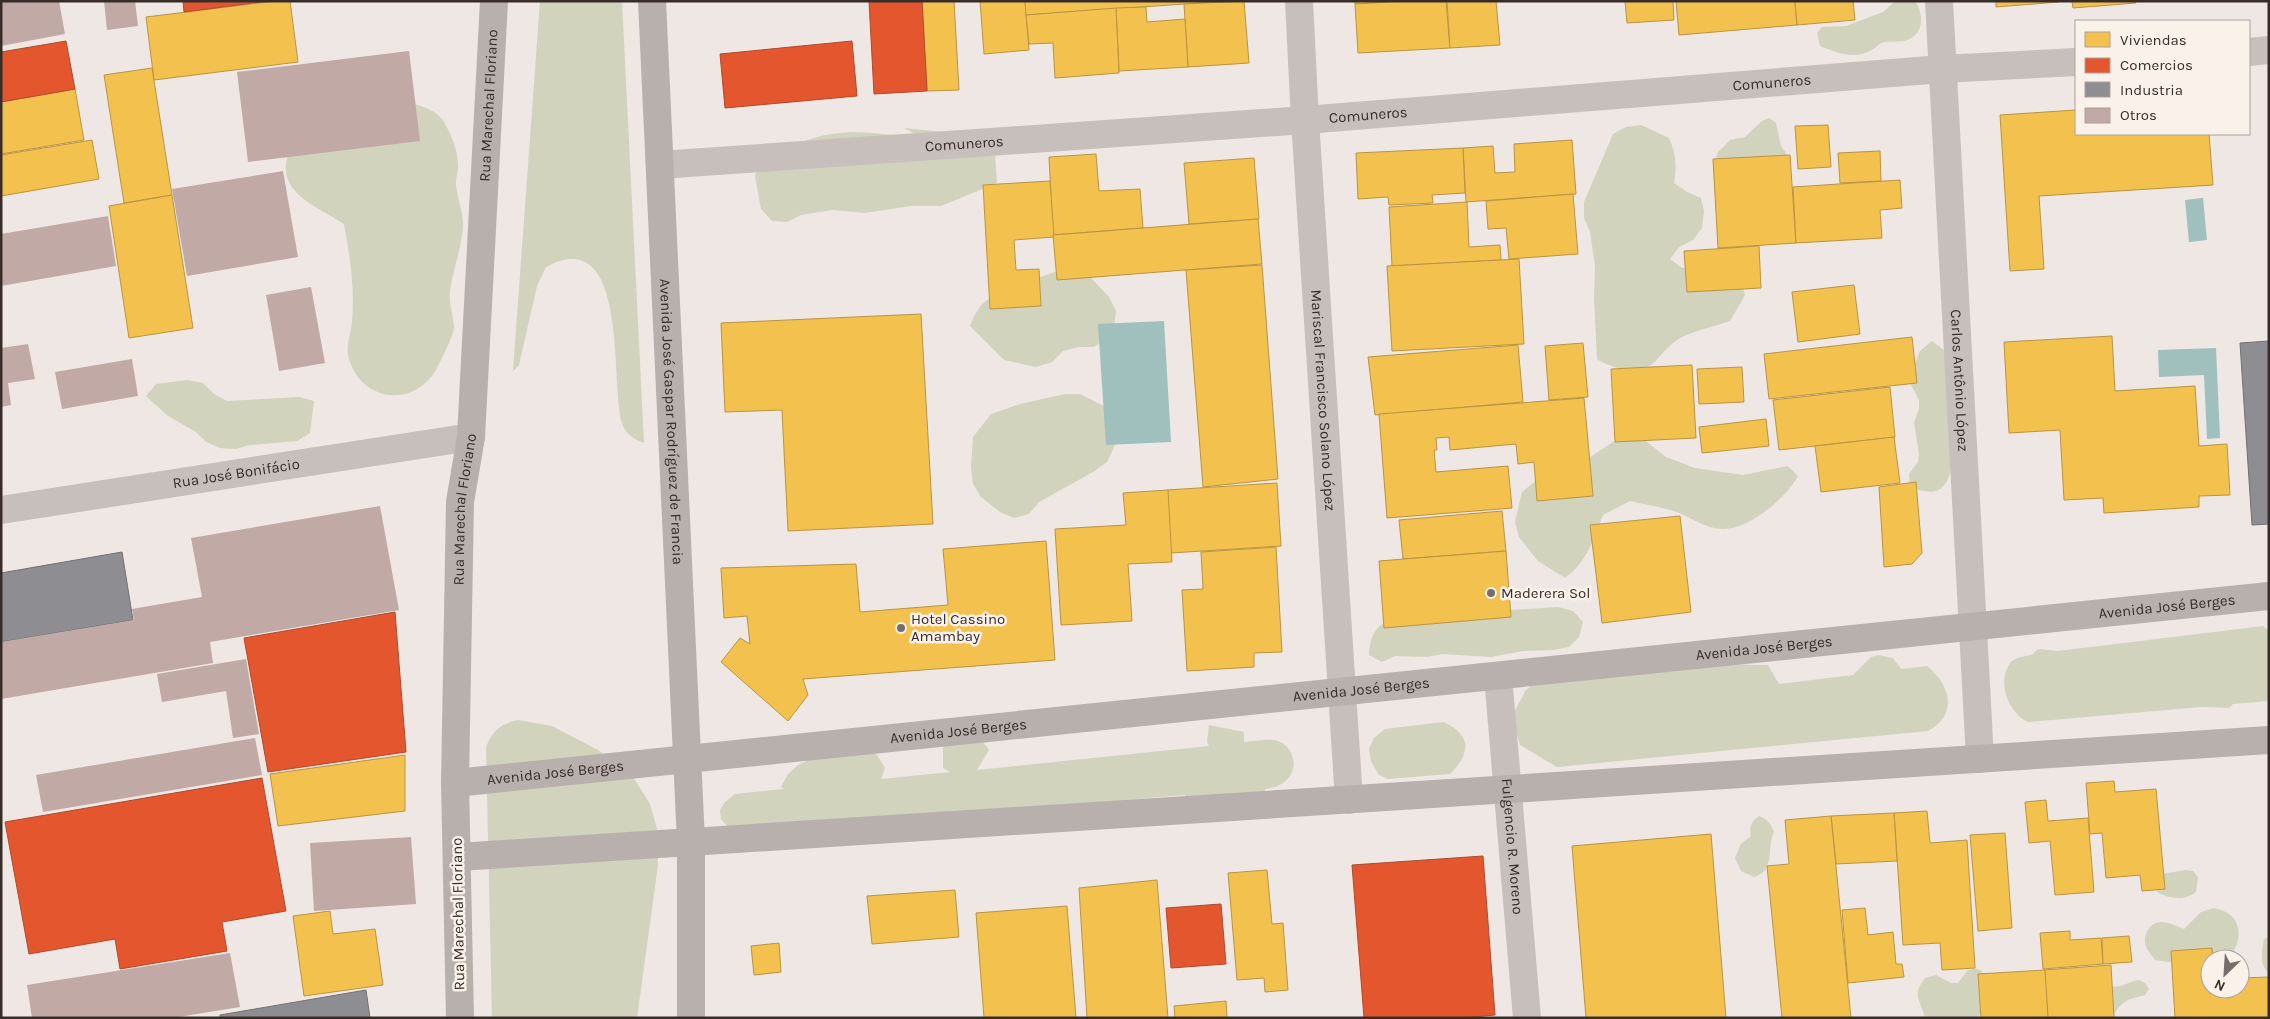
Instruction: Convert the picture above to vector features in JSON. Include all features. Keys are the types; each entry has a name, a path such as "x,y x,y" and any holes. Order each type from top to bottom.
{"main road":[{"name":"Rua Marechal Floriano","path":"460,1018 458,857 454,783 460,502 471,437 494,1"},
{"name":"Avenida José Gaspar Rodríguez de Francia","path":"652,1 691,842 690,1018"},
{"name":"Avenida José Berges","path":"454,783 2269,596"},
{"path":"458,857 2269,740"}],"street":[{"name":"Mariscal Francisco Solano López","path":"1299,1 1305,120 1350,800"},
{"name":"Carlos Antônio López","path":"1939,1 1980,759"},
{"path":"2250,52 2269,50"},
{"name":"Comuneros","path":"660,165 1305,120 1942,69 2075,62"},
{"name":"Rua José Bonifácio","path":"1,510 471,437"},
{"name":"Fulgencio R. Moreno","path":"1498,676 1527,1018"}],"green space":[{"path":"540,1 622,1 644,443 631,436 625,430 622,423 611,313 604,286 592,266 573,259 546,267 537,286 519,365 513,371"},
{"path":"1895,1 1915,1 1921,19 1921,25 1916,35 1904,41 1880,44 1872,50 1859,55 1839,53 1820,46 1817,33 1822,27 1846,26 1883,12"},
{"path":"390,99 427,108 440,116 444,122 452,137 457,154 456,184 463,223 461,244 450,291 453,332 436,370 426,382 415,390 402,395 389,395 376,391 365,384 356,373 349,359 348,350 353,298 344,224 298,194 286,175 286,162 291,147"},
{"path":"1769,118 1776,123 1781,146 1786,153 1788,161 1716,159 1718,152 1730,140 1745,137 1762,121"},
{"path":"1641,125 1669,138 1675,160 1674,183 1687,192 1701,198 1704,211 1702,228 1693,240 1679,247 1670,259 1682,268 1712,267 1741,280 1745,295 1730,321 1682,337 1648,367 1640,370 1631,370 1618,368 1597,359 1594,298 1595,265 1590,232 1584,218 1584,202 1613,134 1626,127"},
{"path":"904,128 991,137 995,153 997,183 941,206 911,206 865,213 832,210 801,215 787,222 772,221 761,209 755,176 760,161 804,141 832,134 855,132 924,139"},
{"path":"1060,270 1089,276 1109,297 1116,311 1114,326 1106,338 1094,347 1079,347 1063,351 1052,362 1036,367 1004,360 970,326 979,309 994,296 1011,287"},
{"path":"1932,341 1949,354 1951,469 1945,484 1936,491 1931,492 1910,487 1909,474 1918,462 1919,454 1914,423 1919,408 1919,400 1908,379 1920,351"},
{"path":"187,380 203,383 214,394 227,401 299,397 314,401 310,433 297,441 250,445 236,449 220,448 206,442 196,432 168,416 146,396 156,384"},
{"path":"1065,394 1080,394 1108,408 1120,434 1107,462 1093,472 1039,502 1029,514 1014,518 1000,512 981,497 973,484 971,467 973,437 991,414 1020,404"},
{"path":"1628,436 1642,438 1666,457 1695,468 1743,475 1788,466 1798,476 1785,494 1766,511 1733,528 1710,527 1673,511 1630,501 1603,515 1593,542 1584,558 1565,578 1538,561 1519,537 1515,522 1522,492 1533,483 1547,477 1561,476 1613,442"},
{"path":"1558,607 1573,611 1583,622 1579,637 1569,647 1553,650 1523,651 1491,657 1442,654 1427,657 1395,656 1382,662 1369,655 1374,633 1391,618"},
{"path":"2263,626 2269,631 2268,701 2233,704 2229,708 2201,707 2028,722 2015,711 2006,696 2005,678 2011,662 2033,654 2039,649 2058,651"},
{"path":"1878,655 1893,658 1901,669 1927,666 1935,674 1946,691 1948,700 1944,717 1938,724 1928,731 1557,767 1520,745 1512,716 1526,690 1548,670 1644,664 1768,665 1779,684 1853,675 1871,657"},
{"path":"518,720 552,726 598,750 635,780 650,804 657,829 658,865 637,1018 492,1018 486,747 494,732 506,724"},
{"path":"1443,722 1460,733 1465,745 1462,759 1450,774 1388,779 1379,775 1371,761 1369,749 1374,738 1385,729"},
{"path":"1209,725 1244,732 1244,742 1272,740 1288,748 1294,764 1292,772 1287,780 1278,786 1265,789 1265,811 1185,798 1185,795 1126,800 1127,803 729,828 721,819 720,810 725,802 735,794 784,789 781,787 788,774 798,765 850,742 877,755 885,768 881,779 950,772 943,768 943,738 979,737 989,750 977,770 1209,746 1207,742"},
{"path":"1759,816 1769,822 1774,832 1768,864 1761,874 1754,877 1741,871 1735,858 1741,844 1751,836 1751,825"},
{"path":"2185,870 2193,871 2198,877 2196,892 2187,897 2177,898 2157,892 2156,887 2162,874"},
{"path":"2214,908 2222,910 2234,918 2238,930 2234,949 2200,949 2200,960 2169,962 2155,960 2147,950 2145,942 2146,934 2150,927 2153,924 2164,922 2184,929 2201,912"},
{"path":"2269,937 2269,973 2262,962 2262,957 2264,939"},
{"path":"1975,968 1982,971 1983,974 1983,1010 1978,1018 1925,1018 1918,994 1925,978 1936,975 1951,983 1958,983 1967,971"},
{"path":"2139,980 2145,983 2149,989 2145,995 2122,1004 2115,1012 2113,1018 2110,986 2122,986"}],"water":[{"path":"2203,198 2207,240 2189,242 2185,200"},
{"path":"1164,321 1171,442 1106,445 1098,324"},
{"path":"2216,348 2220,438 2207,439 2204,375 2159,377 2158,350"}],"building: Viviendas":[{"path":"276,1 290,1 298,62 154,80 146,17"},
{"path":"922,1 954,1 959,90 927,91"},
{"path":"980,1 1025,1 1029,50 984,54"},
{"path":"1025,1 1228,1 1026,15"},
{"path":"1244,1 1249,63 1188,67 1184,4"},
{"path":"1354,1 1405,1 1355,4"},
{"path":"1446,1 1450,48 1358,53 1355,4"},
{"path":"1447,1 1496,1 1500,45 1450,48"},
{"path":"1625,1 1673,1 1674,20 1627,23"},
{"path":"1676,1 1795,1 1797,25 1679,35"},
{"path":"1795,1 1853,1 1855,20 1797,25"},
{"path":"1996,1 2059,1 2059,2 1996,7"},
{"path":"2072,1 2135,1 2136,3 2073,8"},
{"path":"1146,7 1147,22 1185,19 1188,67 1119,71 1116,8"},
{"path":"1116,8 1119,73 1055,78 1053,43 1029,44 1026,15"},
{"path":"152,68 172,195 124,203 104,75"},
{"path":"75,89 84,140 1,154 1,102"},
{"path":"2075,110 2075,135 2209,135 2213,185 2039,196 2044,269 2010,271 2000,115"},
{"path":"1828,125 1831,167 1798,169 1795,126"},
{"path":"92,140 99,179 1,196 1,155"},
{"path":"1572,140 1576,194 1466,202 1463,148 1493,146 1495,173 1515,172 1514,144"},
{"path":"1463,148 1465,193 1432,195 1433,203 1389,205 1388,197 1358,199 1356,153"},
{"path":"1880,151 1881,181 1840,183 1838,153"},
{"path":"1096,154 1099,191 1140,189 1143,228 1053,235 1049,157"},
{"path":"1790,155 1796,243 1718,248 1713,159"},
{"path":"1254,158 1259,219 1189,224 1184,163"},
{"path":"1900,180 1902,208 1880,210 1882,238 1796,243 1793,187"},
{"path":"1050,181 1054,237 1014,240 1016,270 1039,269 1041,306 990,309 983,185"},
{"path":"1573,194 1578,254 1509,259 1506,228 1488,229 1486,201"},
{"path":"172,195 193,328 129,338 109,206"},
{"path":"1467,202 1469,247 1500,245 1501,260 1392,266 1389,207"},
{"path":"1258,219 1262,264 1057,280 1053,235"},
{"path":"1759,246 1761,288 1687,292 1684,251"},
{"path":"1519,259 1524,344 1392,351 1387,266"},
{"path":"1262,265 1278,479 1203,487 1186,270"},
{"path":"1854,285 1860,334 1798,342 1792,292"},
{"path":"921,314 933,524 788,531 782,410 725,412 721,323"},
{"path":"2112,336 2115,391 2195,386 2199,446 2227,444 2230,495 2199,496 2199,507 2104,513 2103,498 2064,500 2060,430 2009,433 2004,342"},
{"path":"1912,337 1917,383 1769,399 1764,354"},
{"path":"1583,343 1588,397 1549,400 1545,346"},
{"path":"1518,345 1523,402 1375,415 1368,357"},
{"path":"1692,365 1696,438 1615,442 1611,369"},
{"path":"1742,367 1744,402 1699,404 1697,369"},
{"path":"1890,387 1895,437 1779,450 1773,400"},
{"path":"1584,398 1593,496 1537,501 1534,462 1518,464 1516,444 1450,450 1449,437 1436,438 1437,450 1434,450 1436,472 1508,466 1512,508 1387,518 1379,414"},
{"path":"1766,419 1769,446 1702,453 1699,427"},
{"path":"1894,437 1900,483 1821,492 1815,446"},
{"path":"1916,482 1922,553 1912,564 1884,567 1879,487"},
{"path":"1277,483 1281,546 1171,553 1167,490"},
{"path":"1168,490 1172,562 1128,564 1132,621 1061,625 1055,529 1126,525 1123,493"},
{"path":"1502,511 1506,551 1403,559 1399,520"},
{"path":"1680,516 1691,612 1602,623 1590,525"},
{"name":"Hotel Cassino Amambay","path":"1046,541 1055,660 803,679 808,695 788,721 721,662 740,638 750,644 747,616 724,618 721,568 856,564 860,612 948,605 943,549"},
{"path":"1276,547 1282,652 1254,653 1254,667 1187,671 1182,590 1203,589 1201,552"},
{"path":"1506,551 1511,617 1384,628 1379,561"},
{"path":"405,755 405,811 278,826 270,774"},
{"path":"2114,781 2115,792 2156,789 2165,889 2142,891 2140,875 2106,878 2102,833 2090,834 2086,783"},
{"path":"2046,800 2048,821 2088,818 2094,892 2055,895 2050,841 2029,843 2025,802"},
{"path":"1927,811 1930,843 1967,840 1975,968 1942,970 1940,943 1903,945 1894,813"},
{"path":"1894,813 1897,861 1836,864 1831,816"},
{"path":"1831,816 1851,1018 1782,1018 1767,866 1789,864 1785,820"},
{"path":"2005,833 2012,928 1978,931 1970,835"},
{"path":"1711,834 1726,1018 1586,1018 1572,846"},
{"path":"1267,870 1272,924 1283,923 1288,990 1265,992 1264,978 1237,980 1228,873"},
{"path":"1157,880 1168,1018 1087,1018 1079,888"},
{"path":"955,890 959,937 872,944 867,896"},
{"path":"1067,906 1076,1018 984,1018 976,913"},
{"path":"1865,908 1868,935 1893,932 1896,964 1902,964 1904,977 1848,983 1842,910"},
{"path":"330,911 333,934 375,929 383,985 304,996 293,916"},
{"path":"2070,931 2070,940 2101,938 2103,964 2043,969 2040,933"},
{"path":"2129,936 2132,962 2103,964 2102,938"},
{"path":"779,943 781,972 754,975 751,946"},
{"path":"2212,948 2200,949 2200,999 2250,999 2250,978 2269,977 2269,1018 2175,1018 2171,951"},
{"path":"2111,965 2114,1018 2048,1018 2044,970"},
{"path":"2045,970 2048,1018 1981,1018 1978,974"},
{"path":"1226,1001 1227,1018 1175,1018 1174,1006"}],"building: Comercios":[{"path":"183,1 268,1 184,12"},
{"path":"869,1 922,1 927,91 874,94"},
{"path":"66,41 75,89 1,102 1,52"},
{"path":"852,41 857,96 725,108 720,54"},
{"path":"395,612 406,752 268,772 244,638"},
{"path":"262,778 286,911 222,922 227,951 120,969 115,939 29,954 5,822"},
{"path":"1483,856 1495,1015 1462,1018 1364,1018 1352,865"},
{"path":"1221,904 1226,964 1171,968 1166,908"}],"building: Industria":[{"path":"2269,341 2269,524 2252,525 2240,343"},
{"path":"122,552 133,620 1,642 1,573"},
{"path":"366,990 370,1018 220,1018 220,1015"}],"building: Otros":[{"path":"1,1 59,1 65,34 1,46"},
{"path":"104,1 135,1 138,26 107,30"},
{"path":"409,51 420,141 248,162 237,72"},
{"path":"283,171 298,257 187,276 172,189"},
{"path":"108,216 116,266 1,286 1,234"},
{"path":"311,287 325,363 279,371 266,295"},
{"path":"28,344 35,379 8,383 11,405 1,407 1,348"},
{"path":"132,359 138,396 62,409 55,372"},
{"path":"380,506 399,610 210,642 213,663 1,699 1,642 134,620 132,609 202,597 191,538"},
{"path":"246,659 259,734 233,738 226,691 162,702 157,674"},
{"path":"255,738 262,775 43,812 36,775"},
{"path":"411,837 416,904 314,911 310,843"},
{"path":"230,953 240,1007 172,1018 32,1018 27,985"}],"place":[{"name":"Maderera Sol","path":"1491,593"},
{"name":"Hotel Cassino Amambay","path":"901,628"}]}
